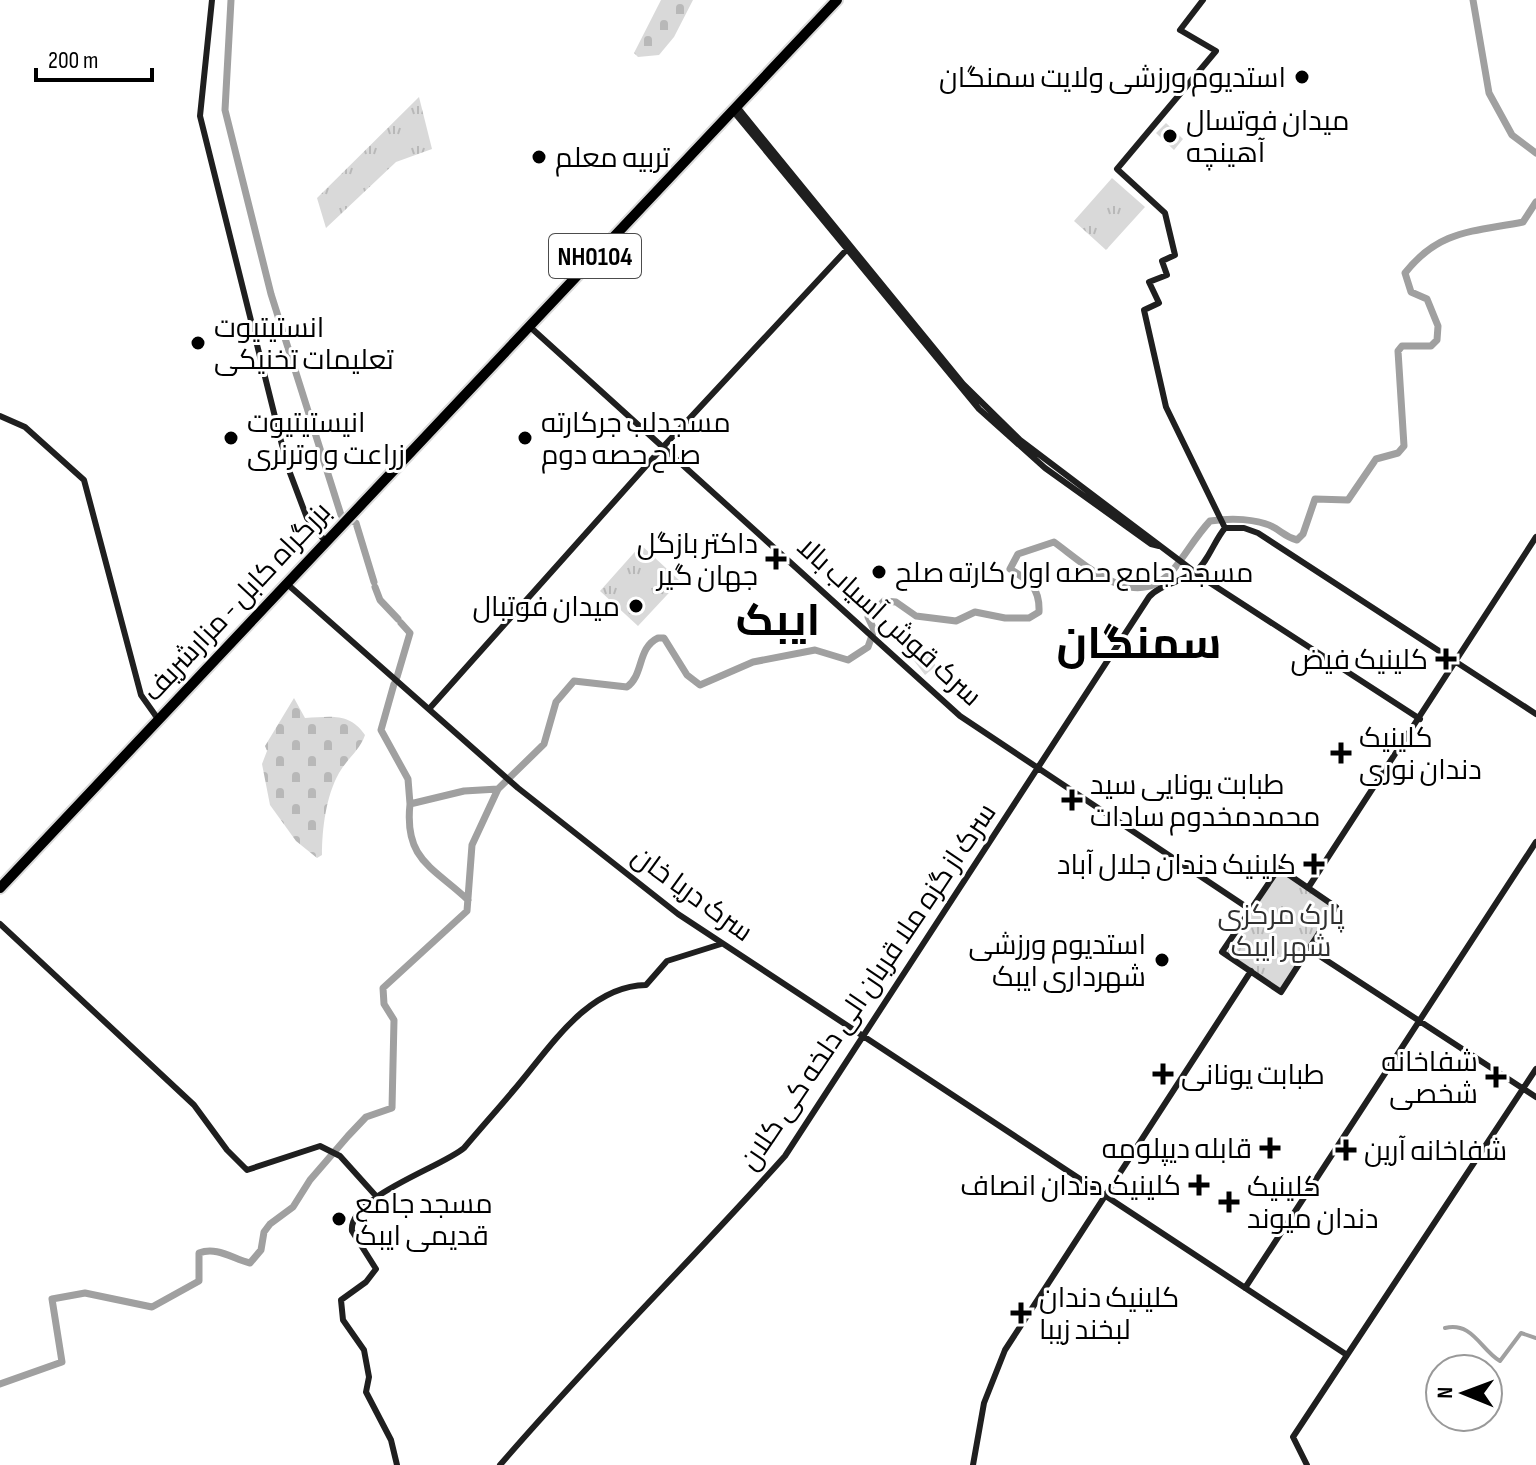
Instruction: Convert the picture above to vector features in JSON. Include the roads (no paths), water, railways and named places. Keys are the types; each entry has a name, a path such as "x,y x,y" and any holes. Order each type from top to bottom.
{"highway":[{"name":"بزرگراه کابل - مزارشریف","path":"0,888 529,326 723,123 739,114 747,98 837,0"}],"street":[{"path":"212,0 200,116 287,465 307,518 325,541"},
{"path":"1203,0 1180,30 1216,51 1117,169 1162,210 1167,220 1175,255 1162,261 1167,275 1149,282 1159,303 1144,310 1145,321 1166,407 1224,526"},
{"path":"739,114 979,409 1045,468 1151,544 1159,546 1420,719"},
{"path":"429,709 663,447 848,248"},
{"name":"سرک قوش آسیاب بالا","path":"529,326 960,716 1251,910"},
{"path":"0,416 25,427 84,480 141,695 158,719"},
{"path":"1197,571 1224,526"},
{"path":"1224,526 1258,533 1536,714"},
{"path":"1308,888 1536,537"},
{"name":"سرک از گزه ملا قربان الی دلخه کی کلان","path":"500,1465 681,1265 760,1188 785,1156 1149,597 1154,590 1174,584 1197,571"},
{"name":"سرک دریا خان","path":"286,583 518,788 721,944 1347,1355"},
{"path":"1245,1288 1536,842"},
{"path":"1279,868 1308,888 1336,907 1281,992 1222,952 1279,868"},
{"path":"0,924 194,1105 227,1150 247,1170 320,1146 340,1156 376,1196"},
{"path":"397,1465 391,1440 366,1392 369,1377 364,1350 343,1320 340,1309 341,1300 366,1282 376,1269 351,1225 376,1196 385,1194 406,1178 452,1158 464,1148 548,1046 591,1006 631,985 646,985 667,961 721,944"},
{"path":"1309,949 1536,1097"},
{"path":"973,1465 984,1403 1005,1350 1251,971"},
{"path":"1307,1465 1293,1437 1536,1069"}],"waterway":[{"path":"231,0 225,110 271,294 341,515 356,523 374,582"},
{"path":"1473,0 1489,93 1512,135 1536,153"},
{"path":"0,1384 62,1362 52,1299 85,1293 152,1307 199,1281 199,1253 219,1252 250,1263 261,1250 264,1232 270,1224 293,1207 310,1180 348,1136 366,1117 392,1108 394,1020 384,1004 383,988 467,911 472,845 498,789 544,744 556,702 574,681 627,687 636,676 647,648 658,638 664,638 687,675 700,685 753,662 815,650 848,660 868,647 874,630 868,617 884,601 896,602 916,616 956,621 975,612 1005,618 1029,618 1039,612 1036,591 1010,569 1018,554 1054,542 1111,581 1127,587 1143,587 1158,582 1173,570 1210,521 1235,519 1260,522 1297,540 1303,534 1315,499 1348,500 1376,459 1398,453 1404,446 1398,351 1402,346 1431,346 1437,340 1438,326 1427,299 1411,292 1405,273 1431,248 1444,241 1472,231 1523,222 1536,202"},
{"path":"375,587 380,600 398,619"},
{"path":"397,677 410,633 401,623"},
{"path":"394,684 381,730 408,779 410,804"},
{"path":"468,900 433,870 416,850 409,823 410,804 464,791 498,789"},
{"path":"1445,1328 1454,1327 1469,1332 1500,1361 1521,1333 1536,1338"}],"place":[{"name":"استدیوم ورزشی ولایت سمنگان","path":"1302,77"},
{"name":"میدان فوتسال آهینچه","path":"1170,136"},
{"name":"تربیه معلم","path":"539,157"},
{"name":"انستیتیوت تعلیمات تخنیکی","path":"198,343"},
{"name":"انیستیتیوت زراعت و وترنری","path":"231,438"},
{"name":"مسجدلب جرکارته صلح حصه دوم","path":"525,438"},
{"name":"داکتر بازگل جهان گیر","path":"776,559"},
{"name":"مسجد جامع حصه اول کارته صلح","path":"879,572"},
{"name":"میدان فوتبال","path":"636,606"},
{"name":"کلینیک فیض","path":"1446,659"},
{"name":"کلینیک دندان نوری","path":"1341,753"},
{"name":"طبابت یونایی سید محمدمخدوم سادات","path":"1072,800"},
{"name":"کلینیک دندان جلال آباد","path":"1314,864"},
{"name":"استدیوم ورزشی شهرداری ایبک","path":"1162,960"},
{"name":"طبابت یونانی","path":"1163,1074"},
{"name":"شفاخانه شخصی","path":"1496,1077"},
{"name":"قابله دیپلومه","path":"1270,1148"},
{"name":"شفاخانه آرین","path":"1346,1150"},
{"name":"کلینیک دندان انصاف","path":"1199,1185"},
{"name":"کلینیک دندان میوند","path":"1229,1202"},
{"name":"مسجد جامع قدیمی ایبک","path":"339,1219"},
{"name":"کلینیک دندان لبخند زیبا","path":"1021,1313"}],"district":[{"name":"ایبک","path":"778,620"},
{"name":"سمنگان","path":"1139,643"}],"park label":[{"name":"پارک مرکزی شهر ایبک","path":"1281,930"}]}
